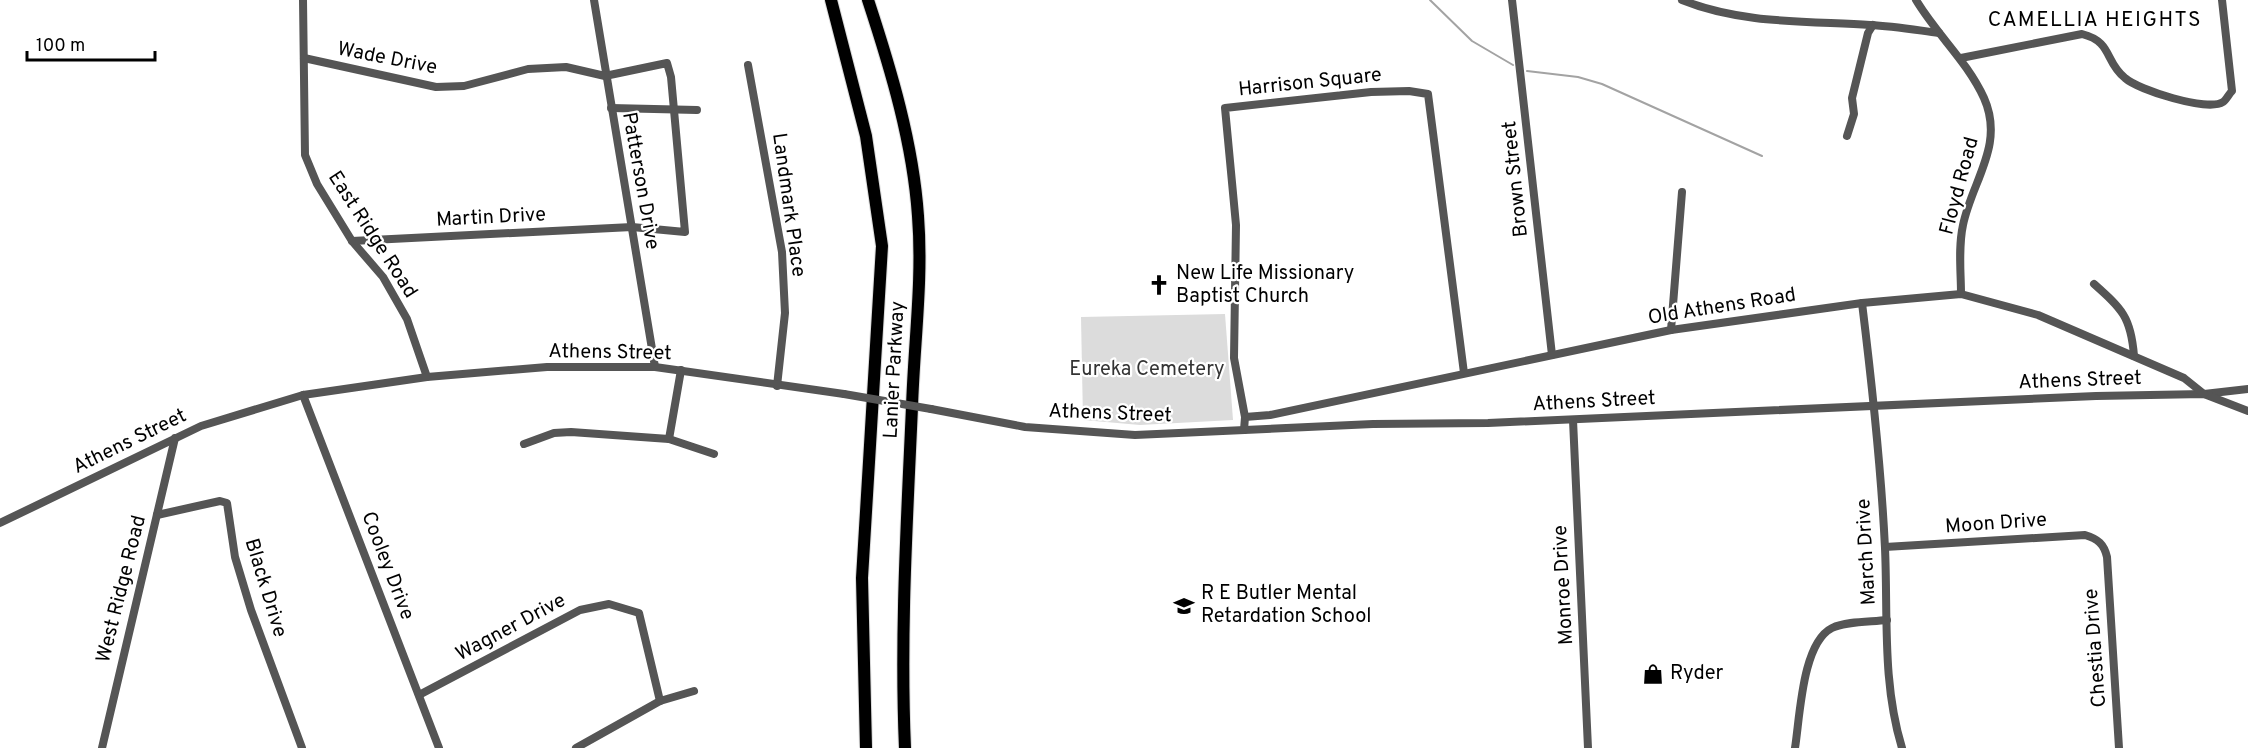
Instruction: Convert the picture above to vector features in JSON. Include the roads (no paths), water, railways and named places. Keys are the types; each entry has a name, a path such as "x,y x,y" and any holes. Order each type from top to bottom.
{"highway":[{"name":"Lanier Parkway","path":"831,0 866,136 882,246 862,578 866,748"},
{"name":"Lanier Parkway","path":"868,0 901,111 918,215 920,281 905,580 903,703 905,748"}],"street":[{"name":"East Ridge Road","path":"303,0 305,155 317,184 352,241 383,277 407,320 427,377"},
{"name":"Patterson Drive","path":"594,0 655,367"},
{"name":"Brown Street","path":"1512,0 1552,355"},
{"path":"1682,0 1732,14 1775,20 1873,25 1939,33"},
{"name":"Floyd Road","path":"1917,0 1939,33 1961,58 1985,100 1992,140 1963,225 1960,294"},
{"path":"1961,58 2082,34 2096,38 2107,49 2113,68 2127,80 2148,90 2205,106 2222,102 2232,91 2222,0"},
{"path":"1847,136 1854,114 1852,98 1868,33 1873,25"},
{"name":"Wade Drive","path":"304,58 436,87 464,86 528,69 566,68 605,76"},
{"path":"605,76 667,63 676,110"},
{"name":"Landmark Place","path":"748,65 782,252 785,313 777,386"},
{"name":"Harrison Square","path":"1245,417 1234,358 1236,225 1225,108 1371,92 1408,91 1428,94 1464,373"},
{"path":"611,108 697,110"},
{"name":"Martin Drive","path":"352,241 632,227 685,232 676,110"},
{"path":"1671,330 1682,192"},
{"path":"2094,284 2127,317 2132,332 2134,356"},
{"name":"Old Athens Road","path":"1245,417 1270,415 1671,330 1862,303 1960,294 2038,315 2184,378 2204,394"},
{"name":"March Drive","path":"1795,748 1810,659 1816,642 1835,627 1887,620 1885,547 1874,405 1862,303"},
{"name":"Athens Street","path":"0,523 201,426 303,395 427,377 547,367 655,367 681,370 777,386 844,394 1025,427 1135,435 1373,424 1573,420 1874,405 2204,394 2248,411"},
{"path":"669,439 681,370"},
{"path":"2204,394 2248,389"},
{"name":"Cooley Drive","path":"303,395 439,748"},
{"path":"1244,430 1245,417"},
{"name":"Monroe Drive","path":"1573,420 1588,748"},
{"path":"524,444 554,433 571,432 669,439 714,454"},
{"name":"West Ridge Road","path":"102,748 175,438"},
{"name":"Black Drive","path":"157,515 220,501 227,503 238,567 302,748"},
{"name":"Moon Drive","path":"1885,547 2085,535 2096,539 2105,547"},
{"name":"Chestia Drive","path":"2105,547 2119,748"},
{"name":"Wagner Drive","path":"419,695 580,610 609,604 639,613 660,701"},
{"path":"1887,620 1886,650 1890,694 1902,748"},
{"path":"576,748 660,701 694,691"}],"waterway":[{"path":"1430,0 1472,41 1513,65"},
{"path":"1527,71 1578,77 1602,84 1762,156"}],"place":[{"name":"New Life Missionary Baptist Church","path":"1159,285"},
{"name":"R E Butler Mental Retardation School","path":"1184,606"},
{"name":"Ryder","path":"1653,674"}],"district":[{"name":"CAMELLIA HEIGHTS","path":"2095,20"}],"park label":[{"name":"Eureka Cemetery","path":"1147,370"}]}
